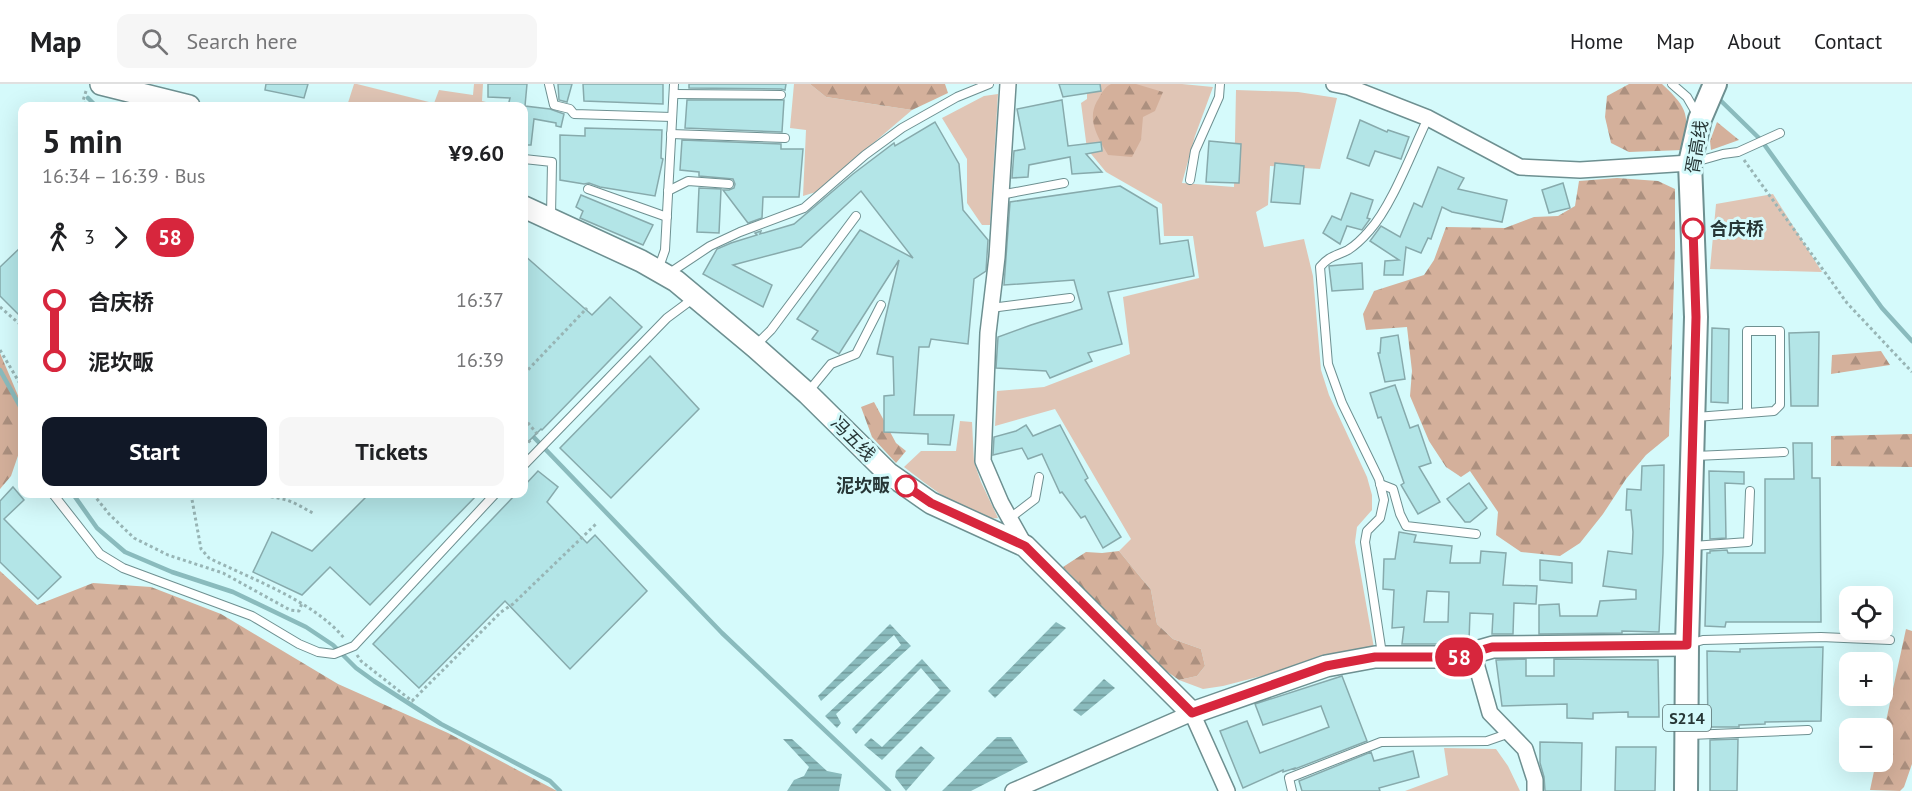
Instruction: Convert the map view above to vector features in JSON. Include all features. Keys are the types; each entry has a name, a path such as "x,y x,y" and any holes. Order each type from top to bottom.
{"main road":[{"name":"胥高线","path":"1687,645 1696,317 1690,163 1700,120 1715,84"},
{"name":"S214","path":"1686,791 1687,645"}],"street":[{"path":"101,84 173,102"},
{"path":"1008,84 997,257 988,344 983,461 1001,503 1025,546"},
{"path":"1334,84 1349,87 1428,118 1520,167 1580,170 1690,163"},
{"name":"冯五线","path":"528,209 641,261 676,281 808,394 888,473 931,503 1025,546 1192,713"},
{"path":"1013,791 1192,713 1326,666 1382,657 1458,657 1492,647 1687,645"},
{"path":"1473,653 1490,714 1525,748 1535,780 1535,791"},
{"path":"1192,713 1227,791"}],"lane":[{"path":"549,84 554,105 570,109 574,114 672,117"},
{"path":"662,273 674,84"},
{"path":"662,273 740,232 804,208 865,155 902,128 957,98 989,84"},
{"path":"1190,180 1195,151 1219,98 1220,84"},
{"path":"1672,84 1687,97 1700,120"},
{"path":"674,94 781,95"},
{"path":"1382,657 1365,542 1367,531 1380,518 1384,500 1380,484 1342,403 1328,364 1320,267 1326,259 1358,243 1371,229 1389,201 1428,118"},
{"path":"671,134 784,138"},
{"path":"1690,163 1738,152 1780,134"},
{"path":"528,159 552,162 551,219"},
{"path":"668,191 688,181 729,184"},
{"path":"1000,195 1064,183"},
{"path":"588,189 667,217"},
{"path":"755,347 771,330 856,216"},
{"path":"528,461 667,318 695,297"},
{"path":"991,308 1070,298"},
{"path":"808,394 831,364 856,354 882,305"},
{"path":"1692,418 1774,411 1780,405 1780,331 1747,331 1747,412"},
{"path":"1691,457 1784,452"},
{"path":"1010,518 1035,499 1039,477"},
{"path":"1380,484 1393,489 1406,526 1476,534"},
{"path":"1689,547 1748,542 1750,491"},
{"path":"56,498 100,554 123,568 252,616 299,645 318,652 334,654 354,646 491,498"},
{"path":"1687,645 1703,640 1839,638"},
{"path":"1687,735 1808,730"},
{"path":"1292,791 1289,778 1381,742 1487,741 1510,734"}],"path":[{"path":"84,102 87,84"},
{"path":"1738,152 1847,303 1912,372"},
{"path":"0,307 18,323"},
{"path":"528,370 586,308"},
{"path":"0,350 18,380"},
{"path":"528,423 545,442"},
{"path":"96,498 134,538 168,555 223,573 290,610 299,611 302,603"},
{"path":"192,498 201,549 210,558 302,603 337,630 361,661 412,701 501,612 513,604 597,523"},
{"path":"279,498 291,501 313,513"}],"shaded area":[{"path":"354,84 357,84 429,102 348,102"},
{"path":"474,84 483,84 482,101 486,102 434,102 439,90 473,95"},
{"path":"794,84 810,84 826,97 912,110 816,192 803,196 806,130 790,128"},
{"path":"1087,84 1182,84 1213,87 1195,136 1182,183 1234,187 1236,90 1298,92 1337,98 1320,169 1270,166 1268,205 1256,212 1264,247 1304,239 1313,276 1321,370 1329,395 1367,477 1372,495 1372,510 1357,527 1355,542 1374,648 1349,650 1223,686 1203,689 1179,680 1197,676 1205,666 1201,649 1173,639 1157,624 1151,590 1119,551 1131,539 1055,409 995,426 997,391 1044,387 1130,354 1123,297 1199,278 1193,236 1164,236 1162,204 1106,172 1087,149 1081,103 1087,99"},
{"path":"998,94 990,225 982,225 967,203 967,159 942,118 984,96"},
{"path":"1773,194 1822,272 1710,269 1716,204"},
{"path":"960,421 972,422 974,462 998,518 987,518 962,508 904,467 921,451 956,451"},
{"path":"1444,748 1496,749 1508,766 1520,791 1405,791 1448,775"}],"green space":[{"path":"810,84 945,84 948,93 912,110 826,97"},
{"path":"1111,84 1136,84 1163,92 1155,111 1143,117 1141,140 1132,157 1108,155 1094,127 1095,105 1104,90"},
{"path":"1629,84 1662,84 1678,100 1686,120 1683,150 1629,152 1611,143 1605,117 1607,96"},
{"path":"1717,122 1739,140 1711,150 1710,141"},
{"path":"1617,178 1658,181 1675,189 1669,436 1646,455 1626,479 1580,543 1560,556 1521,552 1496,535 1498,512 1470,471 1461,477 1446,467 1429,441 1410,396 1412,371 1407,327 1366,330 1363,314 1374,291 1424,275 1434,260 1446,227 1505,228 1534,217 1558,216 1575,206 1579,181"},
{"path":"1881,351 1890,365 1831,374 1832,355"},
{"path":"0,353 18,396 18,456 11,476 0,489"},
{"path":"874,402 896,443 906,451 896,463 872,437 861,407"},
{"path":"1912,434 1912,467 1831,466 1831,436"},
{"path":"1119,551 1151,590 1157,624 1173,639 1201,649 1205,666 1197,676 1179,680 1155,663 1063,567 1086,552"},
{"path":"0,571 37,605 93,583 151,587 221,614 338,684 448,733 557,791 0,791"},
{"path":"1906,629 1912,631 1912,764 1904,787 1900,791 1870,790 1874,772 1893,772 1893,718 1887,718 1889,706 1893,706 1893,689"}],"water":[{"path":"1056,622 1066,628 995,698 988,691"},
{"path":"890,624 911,646 836,714 841,723 837,728 825,716 901,645 894,635 821,701 818,696"},
{"path":"922,659 951,691 882,760 864,745 871,738 882,747 940,690 921,668 856,734 852,729"},
{"path":"1104,679 1115,688 1081,716 1073,710"},
{"path":"997,737 1011,737 1028,762 971,791 942,791"},
{"path":"783,739 792,739 827,771 842,774 839,791 787,791 794,780 804,776 809,767"},
{"path":"921,746 935,758 906,791 895,777 896,771"}],"building":[{"path":"266,84 308,84 304,98 265,90"},
{"path":"488,84 527,84 525,102 509,102 510,98 488,97"},
{"path":"558,84 572,84 567,102 559,100"},
{"path":"583,84 663,84 663,104 584,101"},
{"path":"689,84 786,84 785,90 689,88"},
{"path":"1059,84 1100,84 1101,91 1063,97"},
{"path":"687,100 784,100 782,132 685,128"},
{"path":"1062,100 1068,146 1101,142 1102,151 1086,154 1102,172 1072,174 1070,157 1029,165 1028,177 1012,178 1014,151 1025,149 1017,109"},
{"path":"528,106 550,109 564,114 561,127 556,126 556,123 534,119 531,145 528,145"},
{"path":"1360,120 1387,132 1388,130 1409,137 1401,159 1375,151 1369,166 1347,158"},
{"path":"935,122 959,164 963,210 988,240 986,271 974,279 968,344 931,339 929,347 919,347 914,415 954,415 950,445 928,444 928,434 884,432 884,396 894,395 893,357 877,354 899,260 839,354 812,339 818,331 797,319 860,230 913,258 861,191 801,247 733,265 772,285 763,307 703,274 717,249 757,235 755,233 761,231 760,234 794,224 894,143 895,146"},
{"path":"585,128 662,130 661,158 663,159 655,196 589,183 560,180 560,135 585,136"},
{"path":"682,140 781,144 781,149 803,149 799,197 763,197 762,218 748,223 723,190 734,188 733,179 699,176 699,172 680,170"},
{"path":"1209,141 1241,144 1239,183 1206,182"},
{"path":"1275,163 1304,166 1300,204 1271,202"},
{"path":"1438,167 1464,178 1458,189 1507,200 1502,222 1452,212 1442,207 1431,239 1428,238 1421,253 1406,247 1403,275 1384,275 1385,261 1399,260 1370,241 1381,226 1400,237 1414,203 1422,207"},
{"path":"1563,183 1570,208 1549,213 1542,190"},
{"path":"1120,186 1157,208 1160,244 1188,240 1194,276 1108,292 1122,344 1088,353 1092,361 1050,378 1046,371 996,368 998,337 1082,309 1074,280 1004,285 1010,202"},
{"path":"699,188 721,189 719,233 697,232"},
{"path":"1351,193 1373,200 1367,218 1370,219 1362,230 1347,226 1340,244 1323,233 1332,216 1341,220"},
{"path":"581,195 653,225 643,245 580,218 583,211 576,207"},
{"path":"18,250 18,314 0,296 0,267"},
{"path":"528,259 592,315 610,297 642,327 528,442"},
{"path":"1362,263 1363,289 1332,291 1329,266"},
{"path":"1712,328 1729,329 1728,403 1711,402"},
{"path":"1819,332 1818,406 1791,406 1789,333"},
{"path":"1398,335 1405,379 1385,382 1378,353 1380,353 1381,338"},
{"path":"650,356 699,409 611,498 560,448"},
{"path":"1395,385 1410,428 1418,425 1431,463 1419,467 1440,502 1418,514 1401,485 1404,483 1381,417 1378,418 1370,393"},
{"path":"1026,425 1033,436 1060,425 1088,478 1085,480 1121,537 1103,548 1085,516 1081,518 1062,492 1060,493 1042,454 1028,459 1022,448 993,455 994,437 1016,431"},
{"path":"1793,443 1812,443 1812,478 1820,478 1821,622 1726,622 1725,627 1705,626 1707,553 1727,550 1728,553 1765,553 1765,479 1794,479"},
{"path":"1664,465 1659,632 1539,634 1539,605 1559,604 1560,616 1597,616 1600,601 1636,599 1636,590 1603,586 1608,551 1632,554 1633,532 1631,510 1626,510 1627,489 1641,490 1642,466"},
{"path":"538,471 558,487 547,502 587,543 595,535 647,591 570,669 505,601 419,688 373,644 512,498 528,498 528,482"},
{"path":"1709,471 1744,472 1744,484 1725,483 1726,538 1710,539"},
{"path":"1469,483 1487,508 1470,522 1465,522 1447,499"},
{"path":"13,487 18,493 18,498 24,500 4,519 61,577 38,599 0,562 0,501"},
{"path":"365,498 474,498 370,605 330,567 302,595 253,572 272,532 312,551"},
{"path":"1399,532 1416,535 1414,542 1452,546 1450,563 1480,563 1481,551 1506,553 1503,585 1537,586 1536,604 1514,603 1513,634 1492,634 1493,614 1470,613 1469,641 1456,644 1402,644 1404,627 1392,628 1394,590 1383,589 1384,559 1395,559","holes":["1427,591 1449,592 1448,622 1424,622"]},
{"path":"1540,560 1572,563 1572,583 1540,580"},
{"path":"1823,647 1821,721 1765,722 1765,724 1739,725 1739,727 1708,727 1707,651 1740,652 1740,649"},
{"path":"1526,659 1526,676 1554,676 1554,659 1658,660 1659,717 1628,717 1628,712 1593,713 1593,719 1567,718 1567,704 1502,706 1496,660"},
{"path":"1342,676 1367,741 1295,769 1283,772 1283,770 1243,788 1220,731 1247,721 1260,753 1329,727 1321,706 1263,725 1255,704"},
{"path":"1738,739 1737,791 1710,791 1710,740"},
{"path":"1540,742 1582,743 1581,791 1545,791 1540,763"},
{"path":"1616,747 1656,747 1655,791 1615,791"},
{"path":"1413,751 1419,777 1379,788 1380,791 1302,791 1299,781 1371,752 1374,761"}],"waterway":[{"path":"1717,97 1761,140 1882,308 1912,341"},
{"path":"88,98 92,102"},
{"path":"0,370 18,403"},
{"path":"528,431 722,633 889,791"},
{"path":"76,498 97,528 125,552 172,572 233,592 306,627 333,645 356,668 374,681 441,724 550,781 560,791"}],"bus line":[{"name":"58","path":"906,486 931,503 1025,546 1192,713 1326,666 1375,657 1458,657 1492,647 1687,645 1696,317 1693,229"}],"place":[{"name":"合庆桥","path":"1693,229"},
{"name":"泥坎畈","path":"906,486"}]}
